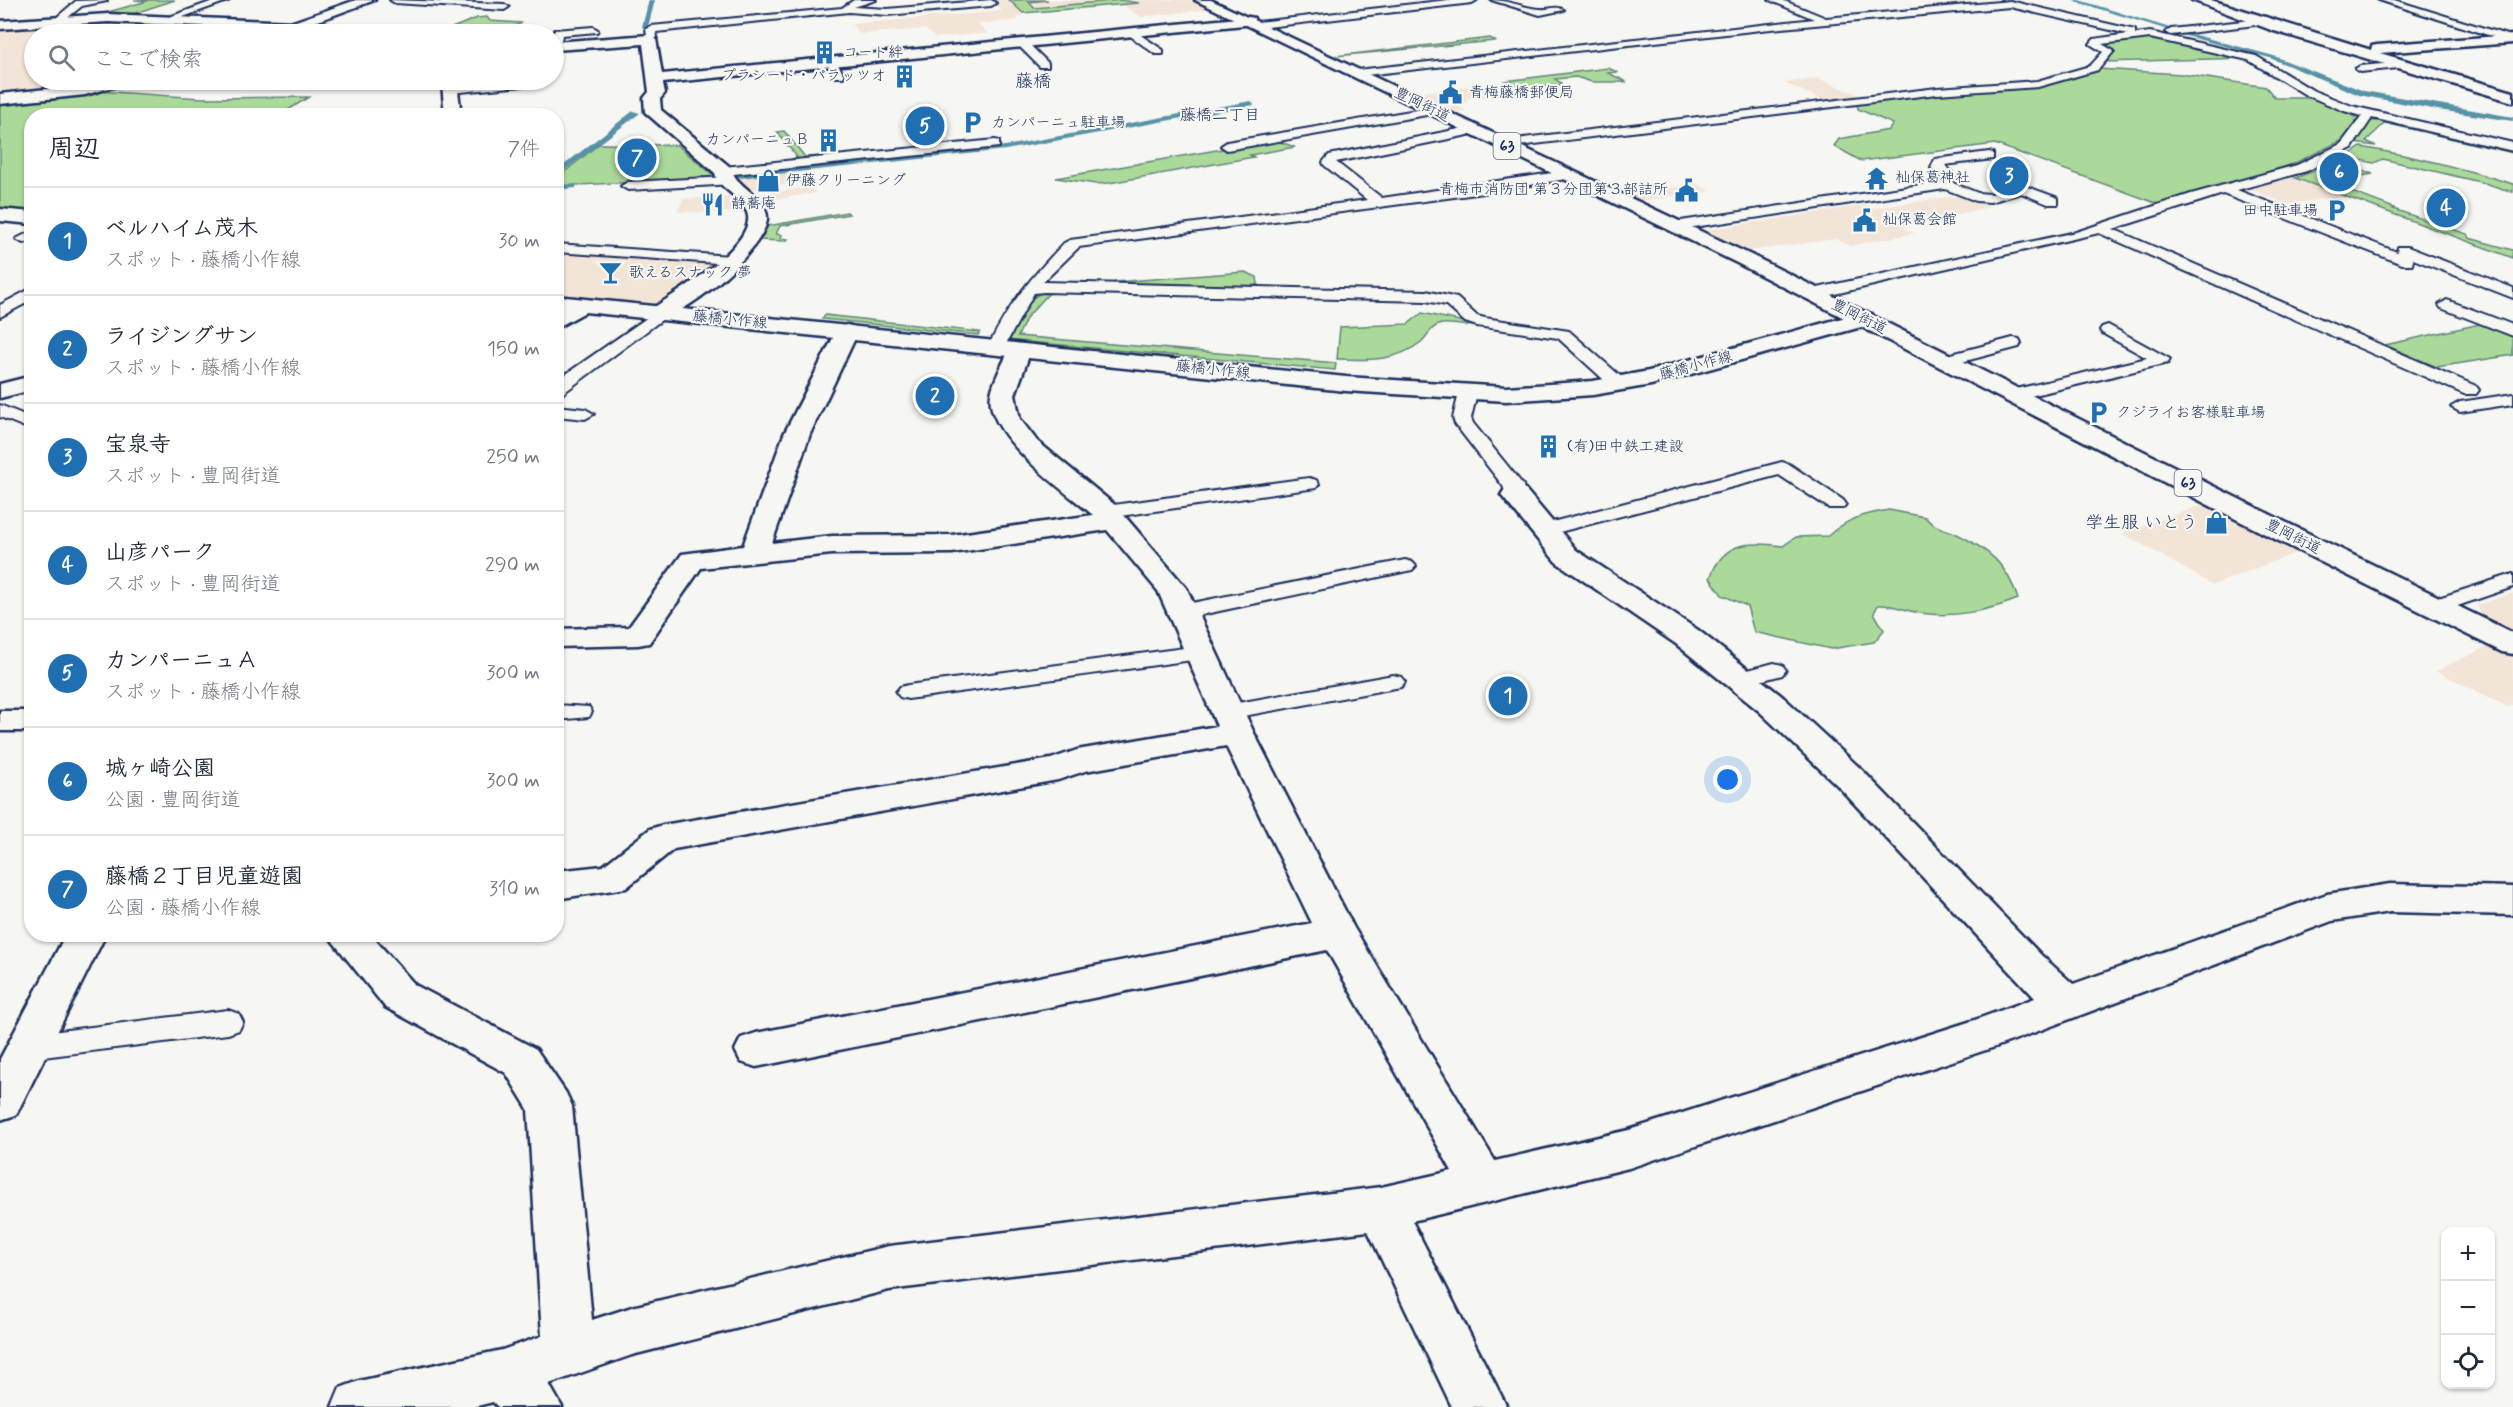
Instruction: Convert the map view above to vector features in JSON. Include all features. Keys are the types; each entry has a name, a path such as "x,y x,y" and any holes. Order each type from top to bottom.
{"street":[{"path":"313,24 369,0"},
{"name":"豊岡街道","path":"1201,0 1357,73 1864,319 2513,645"},
{"path":"2198,0 2261,22 2513,97"},
{"path":"0,25 97,18 219,24"},
{"path":"656,79 835,69 982,45 1023,44 1253,23"},
{"path":"564,45 649,39 657,93 650,105 653,112 727,176 755,207 760,224 752,237 731,260 661,313"},
{"path":"2355,50 2512,39"},
{"path":"0,99 85,90"},
{"path":"449,90 452,108"},
{"path":"0,215 24,217"},
{"name":"藤橋小作線","path":"564,303 1346,384 1468,393 1553,392 1620,385 1864,319"},
{"path":"564,316 581,305"},
{"path":"755,552 797,434 847,332"},
{"path":"1008,348 1003,395 1008,420 1028,446 1110,516 1172,589 1232,722 1337,933 1484,1185"},
{"path":"0,391 24,385"},
{"path":"1515,495 1566,556 1687,637 1741,679 1850,778 2027,966 2068,1004"},
{"path":"564,638 638,636 692,560 832,545 952,544 1110,516"},
{"path":"0,721 24,721"},
{"path":"564,884 613,878 663,838 1058,769 1077,761 1232,722"},
{"path":"365,1406 518,1391 569,1354 632,1331 889,1268 1381,1208 1484,1185 1629,1149 1983,1034 2327,908 2390,898 2513,901"},
{"path":"756,1050 1337,933"},
{"path":"0,1102 82,942"},
{"path":"355,942 400,996 521,1061 550,1106 569,1354"},
{"path":"1381,1208 1479,1407"}],"lane":[{"path":"166,20 225,0"},
{"path":"395,0 508,6 481,16"},
{"path":"849,10 853,3 871,0"},
{"path":"1253,23 1472,0"},
{"path":"1496,0 1540,12 1559,10"},
{"path":"1774,0 1829,21"},
{"path":"2384,0 2512,39"},
{"path":"59,20 79,3 102,2"},
{"path":"1357,73 1761,27 2007,2 2241,55 2310,93 2368,115 2513,147"},
{"path":"649,39 652,37 651,29 658,28 849,10 887,12 991,3"},
{"path":"1503,144 1780,112 1937,91 2038,84 2094,68 2109,51 2095,44 2098,41 2261,22"},
{"path":"564,32 593,30"},
{"path":"1133,33 1159,52"},
{"path":"1023,44 1044,65"},
{"path":"2258,63 2277,62"},
{"path":"2360,69 2404,65"},
{"path":"1227,146 1315,126 1434,111"},
{"path":"1813,294 2099,228 2302,168 2341,151 2360,131 2368,115"},
{"path":"1379,203 1329,162 1333,158 1474,130"},
{"path":"628,186 644,192 727,176 918,149 995,144"},
{"path":"1946,185 1948,176 1937,168 1940,162 1989,156"},
{"path":"1008,348 1016,307 1069,246 1075,243 1379,203 1566,175"},
{"path":"1674,226 1946,185 1976,197 1990,198 2022,189 2054,201"},
{"path":"2224,190 2405,255 2428,260 2513,293"},
{"path":"1415,198 1427,207"},
{"path":"2099,228 2470,390"},
{"path":"564,249 731,260"},
{"path":"2428,260 2449,257"},
{"path":"1029,290 1070,286 1213,293 1389,295 1427,310 1563,334 1620,385"},
{"path":"0,312 24,298"},
{"path":"2446,305 2509,327"},
{"path":"564,384 661,313"},
{"path":"2322,324 2343,320"},
{"path":"2014,395 2162,359 2108,330"},
{"path":"1946,361 2005,345 1977,338"},
{"path":"1468,393 1462,418 1464,424 1513,485 1515,495"},
{"path":"2460,407 2513,399"},
{"path":"0,410 24,421"},
{"path":"564,412 585,414"},
{"path":"1544,530 1782,468 1836,504"},
{"path":"1110,516 1309,484"},
{"path":"1182,612 1405,566"},
{"path":"2434,607 2513,580"},
{"path":"908,692 1199,653"},
{"path":"1741,679 1774,670"},
{"path":"1232,722 1393,682"},
{"path":"27,1047 228,1022"}],"shaded area":[{"path":"996,0 1121,0 1020,10 1023,16 1016,17 1019,20 978,24 987,33 935,38 925,29 860,34 852,24 1002,11 994,2"},
{"path":"1134,0 1188,0 1210,9 1141,17 1122,5 1138,3"},
{"path":"77,20 152,21 145,24 25,24"},
{"path":"24,24 24,90 58,90 0,97 0,33 12,25"},
{"path":"1818,78 1865,98 1830,103 1784,83"},
{"path":"1477,85 1497,95 1465,99 1468,102 1455,104 1466,111 1452,112 1412,93"},
{"path":"790,173 794,184 747,190 735,179"},
{"path":"2290,176 2346,196 2287,204 2248,188"},
{"path":"1697,184 1710,191 1640,201 1625,194"},
{"path":"812,187 816,193 756,202 751,195"},
{"path":"1962,195 1989,207 1902,227 1914,233 1850,246 1836,239 1748,251 1705,230 1866,205 1874,208"},
{"path":"735,196 751,213 677,212 683,199"},
{"path":"564,252 720,263 663,305 564,294"},
{"path":"2205,504 2298,552 2213,585 2122,533"},
{"path":"2513,593 2513,632 2482,617 2477,605"},
{"path":"2488,646 2513,658 2513,704 2508,707 2436,671"}],"green space":[{"path":"134,0 175,0 126,16 91,17 147,1"},
{"path":"1009,0 1048,0 1029,2 1034,8 1121,0 1139,3 1023,13"},
{"path":"487,17 490,21 522,23 462,24"},
{"path":"1490,38 1495,41 1335,56"},
{"path":"2153,38 2248,58 2104,62 2114,51 2100,44"},
{"path":"1608,68 1617,72 1608,73 1627,82 1592,82 1576,77 1555,79 1561,83 1559,86 1522,89 1505,81"},
{"path":"2098,69 2181,74 2266,87 2275,98 2314,98 2360,119 2345,139 2293,164 2161,205 1995,144 1861,161 1834,146 1839,139 1889,130 1893,124 1858,109 1857,104 1940,92 2040,85"},
{"path":"98,91 201,98 309,97 291,108 24,108 24,210 0,208 0,102"},
{"path":"2369,121 2381,121 2513,149 2513,153 2385,123 2366,141 2376,146 2354,143"},
{"path":"784,131 805,157 863,154 785,162 797,157 777,132"},
{"path":"1274,140 1295,147 1250,155 1254,157 1109,183 1096,184 1056,178"},
{"path":"599,144 677,145 717,178 564,186 564,172"},
{"path":"2361,147 2400,154 2494,178 2513,184 2513,192 2383,159 2374,163 2346,157"},
{"path":"2335,163 2373,174 2331,181 2333,185 2393,209 2467,234 2469,238 2513,250 2513,258 2295,178"},
{"path":"847,212 849,214 780,226 776,234 782,235 780,238 788,239 786,241 758,240 768,226"},
{"path":"1245,272 1257,277 1258,284 1243,291 1116,285 1115,282"},
{"path":"1052,290 1027,317 1018,336 1336,363 1335,370 1005,340 1028,302 1043,292"},
{"path":"1422,313 1478,325 1438,325 1412,349 1391,356 1370,359 1337,359 1340,327 1408,324"},
{"path":"825,315 980,332 978,335 822,319"},
{"path":"2480,324 2513,336 2513,355 2437,367 2385,345"},
{"path":"1889,510 1925,517 1936,526 1957,534 1987,552 2008,576 2018,599 1982,610 1945,615 1878,605 1874,613 1884,630 1874,642 1831,649 1754,632 1747,606 1722,595 1710,578 1723,556 1739,546 1759,544 1783,546 1796,537 1828,536 1856,518"}],"waterway":[{"path":"645,27 652,0"},
{"path":"2073,0 2170,29"},
{"path":"2376,0 2399,7"},
{"path":"2407,10 2457,25"},
{"path":"2467,29 2488,35"},
{"path":"2184,34 2272,57 2362,93 2438,108 2513,119"},
{"path":"741,176 1005,148 1251,103"},
{"path":"564,169 636,113"},
{"path":"564,187 573,186"}],"place":[{"name":"コート絆","path":"825,53"},
{"name":"プラシード・パラッツオ","path":"904,76"},
{"name":"青梅藤橋郵便局","path":"1451,93"},
{"name":"カンパーニュ駐車場","path":"973,123"},
{"name":"カンパーニュＡ","path":"925,126"},
{"name":"カンパーニュＢ","path":"828,140"},
{"name":"藤橋２丁目児童遊園","path":"637,158"},
{"name":"城ヶ崎公園","path":"2339,172"},
{"name":"宝泉寺","path":"2009,176"},
{"name":"杣保葛神社","path":"1877,178"},
{"name":"伊藤クリーニング","path":"768,181"},
{"name":"青梅市消防団 第３分団第３部詰所","path":"1686,190"},
{"name":"静蕎庵","path":"713,204"},
{"name":"山彦パーク","path":"2446,208"},
{"name":"田中駐車場","path":"2336,211"},
{"name":"杣保葛会館","path":"1864,220"},
{"name":"歌えるスナック 夢","path":"611,273"},
{"name":"ライジングサン","path":"935,396"},
{"name":"クジライお客様駐車場","path":"2098,413"},
{"name":"(有)田中鉄工建設","path":"1549,447"},
{"name":"学生服 いとう","path":"2216,523"},
{"name":"ベルハイム茂木","path":"1508,696"}],"district":[{"name":"藤橋","path":"1033,82"},
{"name":"藤橋二丁目","path":"1220,115"}]}
